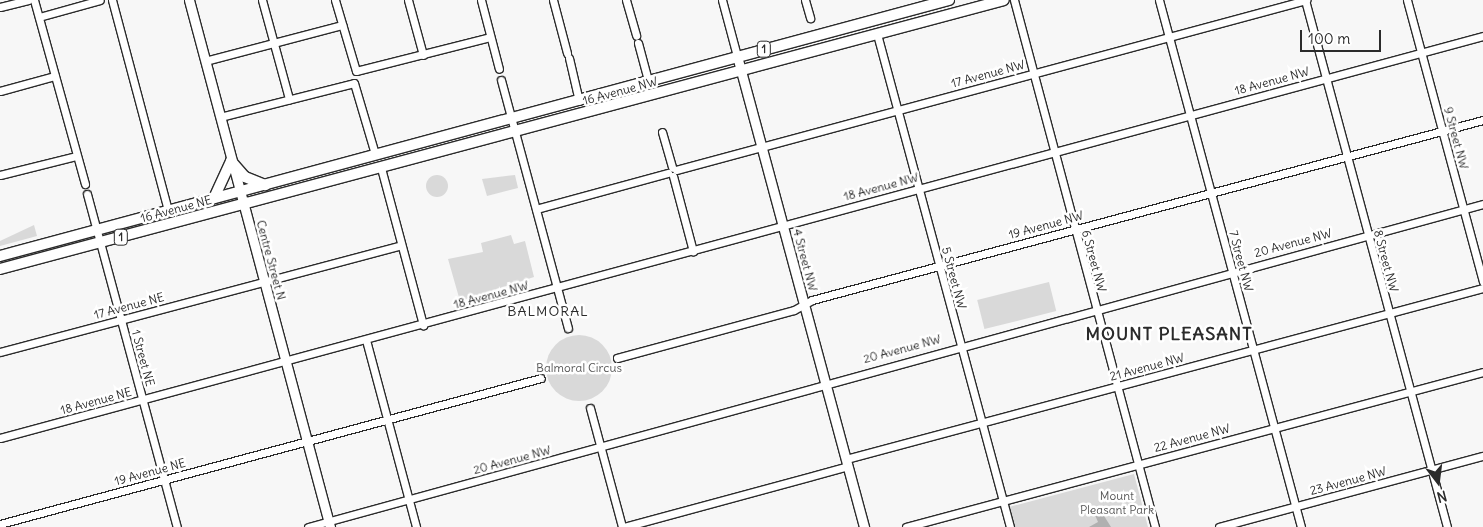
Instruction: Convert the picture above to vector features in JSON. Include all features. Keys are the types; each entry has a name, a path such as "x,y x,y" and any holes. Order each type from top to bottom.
{"highway":[{"name":"16 Avenue NW","path":"239,191 949,0"},
{"name":"16 Avenue NW","path":"243,205 1004,0"},
{"path":"231,161 245,177 265,185"},
{"path":"214,198 223,187 231,161"},
{"name":"16 Avenue NE","path":"0,256 239,191"},
{"name":"16 Avenue NE","path":"0,269 243,205"}],"main road":[{"name":"Centre Street N","path":"188,0 329,524"},
{"name":"4 Street NW","path":"737,56 864,527"}],"street":[{"path":"0,7 28,0"},
{"path":"34,0 85,184"},
{"path":"39,17 100,0"},
{"path":"112,0 168,210"},
{"path":"262,0 289,99"},
{"path":"336,0 356,70 490,37"},
{"path":"408,0 422,55"},
{"path":"481,0 499,69"},
{"path":"554,0 579,101"},
{"path":"626,0 648,81"},
{"name":"4 Street NW","path":"722,0 737,56"},
{"path":"805,0 810,18"},
{"name":"6 Street NW","path":"1014,0 1155,527"},
{"name":"7 Street NW","path":"1159,0 1301,527"},
{"name":"17 Avenue NW","path":"536,209 1305,0"},
{"name":"8 Street NW","path":"1305,0 1447,527"},
{"name":"9 Street NW","path":"1407,0 1483,282"},
{"path":"205,61 342,25"},
{"name":"5 Street NW","path":"877,34 1010,527"},
{"name":"18 Avenue NW","path":"285,362 918,188 1483,36"},
{"path":"0,91 55,76"},
{"path":"501,80 568,328"},
{"path":"220,117 354,83 375,154"},
{"name":"19 Avenue NW","path":"617,358 939,266 1483,120"},
{"path":"662,132 693,251"},
{"path":"0,175 76,156"},
{"path":"380,168 423,325"},
{"name":"1 Street NE","path":"87,194 176,527"},
{"name":"20 Avenue NW","path":"308,527 329,524 960,345 1483,204"},
{"path":"264,282 401,245"},
{"name":"17 Avenue NE","path":"0,352 264,282"},
{"name":"21 Avenue NW","path":"623,527 982,423 1483,288"},
{"path":"366,340 416,527"},
{"name":"18 Avenue NE","path":"0,438 285,362"},
{"name":"22 Avenue NW","path":"906,527 1483,372"},
{"path":"307,441 542,378"},
{"path":"590,408 623,527"},
{"name":"19 Avenue NE","path":"0,524 307,441"},
{"name":"23 Avenue NW","path":"1219,527 1483,456"}],"green space":[{"path":"433,175 441,175 448,182 448,190 441,197 433,197 426,190 426,182"},
{"path":"515,175 518,188 487,196 482,179"},
{"path":"34,225 37,236 0,246 0,241"},
{"path":"511,235 514,244 525,241 534,277 460,301 448,259 483,252 481,243"},
{"path":"1049,282 1056,311 984,329 977,300"},
{"name":"Balmoral Circus","path":"579,335 592,338 602,345 609,355 612,368 609,381 602,391 592,398 579,401 566,398 556,391 549,381 546,368 549,355 556,345 566,338"},
{"name":"Mount Pleasant Park","path":"1134,474 1148,527 1014,527 1009,507"}],"shaded area":[{"path":"1101,511 1111,527 1089,527 1098,522 1095,515"}],"district":[{"name":"BALMORAL","path":"548,311"},
{"name":"MOUNT PLEASANT","path":"1169,334"}]}
